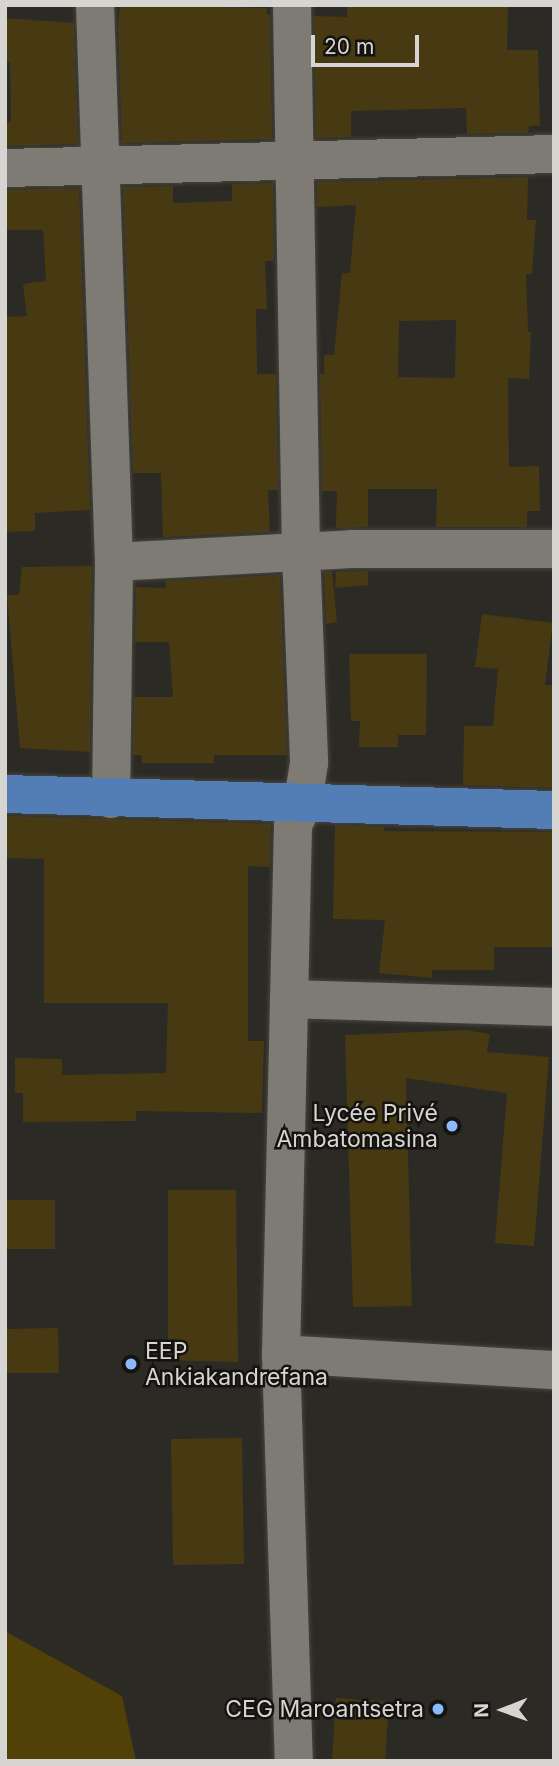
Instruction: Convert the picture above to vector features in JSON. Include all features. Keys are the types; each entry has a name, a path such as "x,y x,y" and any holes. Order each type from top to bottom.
{"main road":[{"path":"5,794 554,810"}],"street":[{"path":"95,5 114,562 111,799"},
{"path":"292,5 292,161 309,764 303,802 293,825 281,1354 294,1761"},
{"path":"5,169 554,154"},
{"path":"114,562 301,551 554,550"},
{"path":"289,999 554,1007"},
{"path":"281,1354 554,1370"}],"shaded area":[{"path":"5,1631 122,1696 136,1761 5,1761"}],"building":[{"path":"120,5 267,8 267,15 270,15 272,139 122,143 118,26"},
{"path":"508,5 507,50 538,50 540,126 529,126 528,133 467,134 466,108 351,111 351,137 316,138 314,16 347,17 347,7"},
{"path":"5,18 74,23 78,144 5,146 5,122 11,122 10,62 5,62"},
{"path":"528,177 527,220 536,220 532,274 526,274 528,332 531,332 529,379 508,378 509,467 539,466 540,511 527,511 527,527 436,527 437,489 368,489 368,527 336,528 337,491 322,491 320,374 324,374 324,355 334,355 342,273 350,273 356,205 317,207 317,182","holes":["456,320 455,378 398,377 399,321"]},
{"path":"273,183 274,261 265,261 267,309 256,309 257,374 276,374 278,490 268,490 270,532 163,537 161,473 133,473 123,187 173,186 173,203 232,201 232,184"},
{"path":"79,188 90,510 35,513 35,531 5,532 5,317 27,316 23,284 46,281 43,230 5,230 5,190"},
{"path":"92,566 90,752 20,748 7,595 19,595 22,567"},
{"path":"368,571 368,585 335,588 336,572"},
{"path":"324,572 332,572 337,622 326,624"},
{"path":"280,575 287,755 214,755 214,763 142,763 142,755 133,755 134,697 173,697 169,642 135,642 136,587 166,588 165,581"},
{"path":"482,614 553,623 545,685 554,685 554,788 463,785 464,726 493,726 498,669 475,667"},
{"path":"349,654 427,654 426,735 398,735 398,747 359,747 360,721 351,721"},
{"path":"5,816 271,824 270,867 248,866 248,1041 264,1041 262,1113 136,1111 136,1121 23,1122 23,1093 15,1093 15,1058 62,1059 62,1075 166,1073 168,1003 44,1003 44,859 5,858"},
{"path":"335,825 384,827 384,831 554,832 554,947 494,947 494,970 432,970 432,978 379,973 385,920 333,919"},
{"path":"466,1030 490,1034 487,1052 549,1057 534,1246 495,1243 507,1093 406,1078 412,1306 353,1307 345,1035"},
{"path":"168,1190 236,1190 238,1362 168,1360"},
{"path":"5,1200 55,1200 55,1249 5,1249"},
{"path":"58,1328 59,1373 5,1373 5,1329"},
{"path":"242,1438 244,1564 173,1565 171,1439"},
{"path":"336,1698 389,1702 385,1761 332,1760"}],"place":[{"name":"Lycée Privé Ambatomasina","path":"452,1126"},
{"name":"EEP Ankiakandrefana","path":"131,1364"},
{"name":"CEG Maroantsetra","path":"438,1709"}]}
